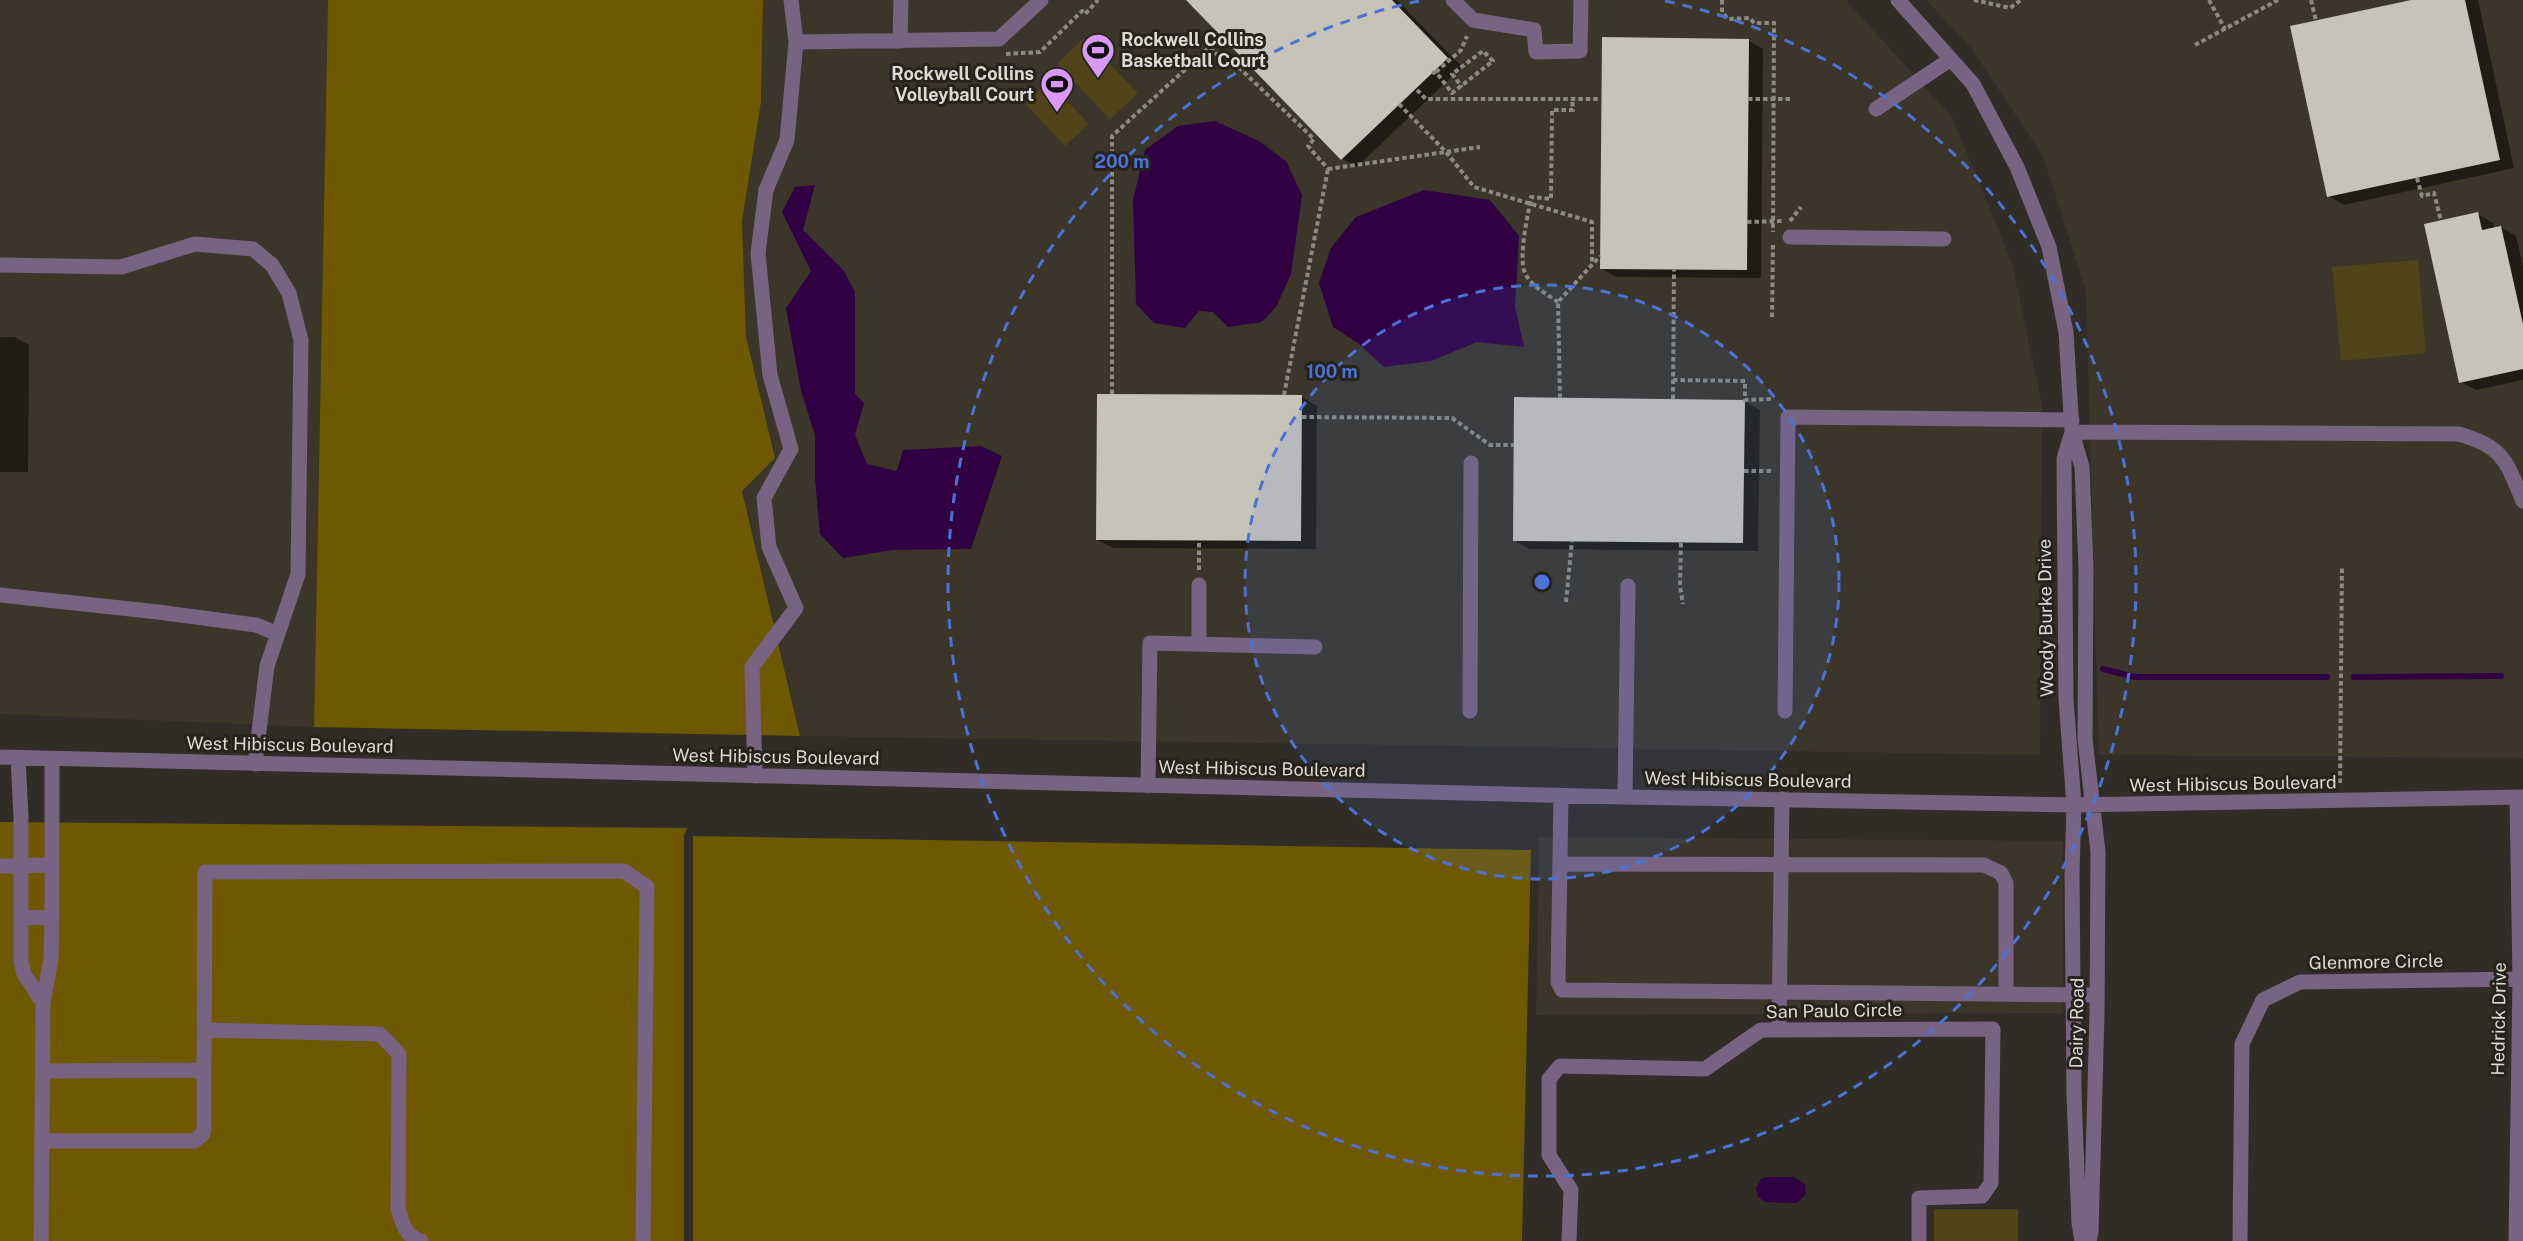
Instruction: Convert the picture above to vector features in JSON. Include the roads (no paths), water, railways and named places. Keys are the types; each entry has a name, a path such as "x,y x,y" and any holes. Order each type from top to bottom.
{"street":[{"path":"755,776 752,668 796,608 769,547 764,498 791,449 770,375 758,253 766,190 787,140 796,42 791,0"},
{"path":"900,41 901,0"},
{"path":"796,42 999,39 1041,0"},
{"path":"1453,0 1473,20 1533,30 1536,52 1581,51 1581,0"},
{"name":"Woody Burke Drive","path":"1898,0 1973,84 2017,167 2049,247 2066,332 2072,426 2082,467 2086,568 2085,739 2094,805"},
{"path":"1876,109 1951,59"},
{"path":"1790,237 1944,239"},
{"path":"0,265 121,267 195,244 253,249 272,265 289,293 301,340 298,574 267,666 255,764"},
{"path":"1785,711 1788,417 2072,426 2459,434 2484,441 2506,461 2523,501"},
{"name":"Woody Burke Drive","path":"2072,426 2064,459 2064,470 2066,699 2074,805"},
{"path":"1470,711 1471,462"},
{"path":"1198,643 1199,585"},
{"path":"1624,797 1628,586"},
{"path":"0,596 158,612 256,625 278,634"},
{"path":"1148,786 1150,644 1198,643 1315,647"},
{"name":"West Hibiscus Boulevard","path":"0,757 1561,796 2074,805 2520,797"},
{"path":"18,758 21,961 24,974 43,1003"},
{"path":"41,1241 43,1003 51,959 52,917 52,759"},
{"path":"1561,796 1558,982 1562,990 2097,995"},
{"name":"Hedrick Drive","path":"2516,1241 2521,979 2520,797"},
{"path":"1779,1030 1782,799"},
{"name":"Dairy Road","path":"2074,805 2075,1106 2079,1223 2082,1241"},
{"name":"Dairy Road","path":"2089,1241 2097,995 2097,852 2094,805"},
{"path":"1560,864 1984,865 2001,873 2006,883 2006,993"},
{"path":"0,866 52,865"},
{"path":"43,1141 194,1141 203,1134 205,872 624,872 647,887 643,1241"},
{"path":"21,918 52,917"},
{"name":"Glenmore Circle","path":"2240,1241 2242,1044 2263,1000 2300,982 2521,979"},
{"name":"San Paulo Circle","path":"1569,1241 1571,1190 1549,1155 1549,1079 1560,1066 1704,1069 1761,1030 1993,1029 1991,1183 1982,1196 1919,1198 1919,1241"},
{"path":"204,1030 380,1034 399,1054 398,1208 405,1231 414,1239 421,1241"},
{"path":"44,1071 204,1070"}],"waterway":[{"path":"2103,669 2135,677 2327,677"},
{"path":"2354,677 2501,676"}],"place":[{"name":"Rockwell Collins Basketball Court","path":"1098,79"},
{"name":"Rockwell Collins Volleyball Court","path":"1057,113"}]}
